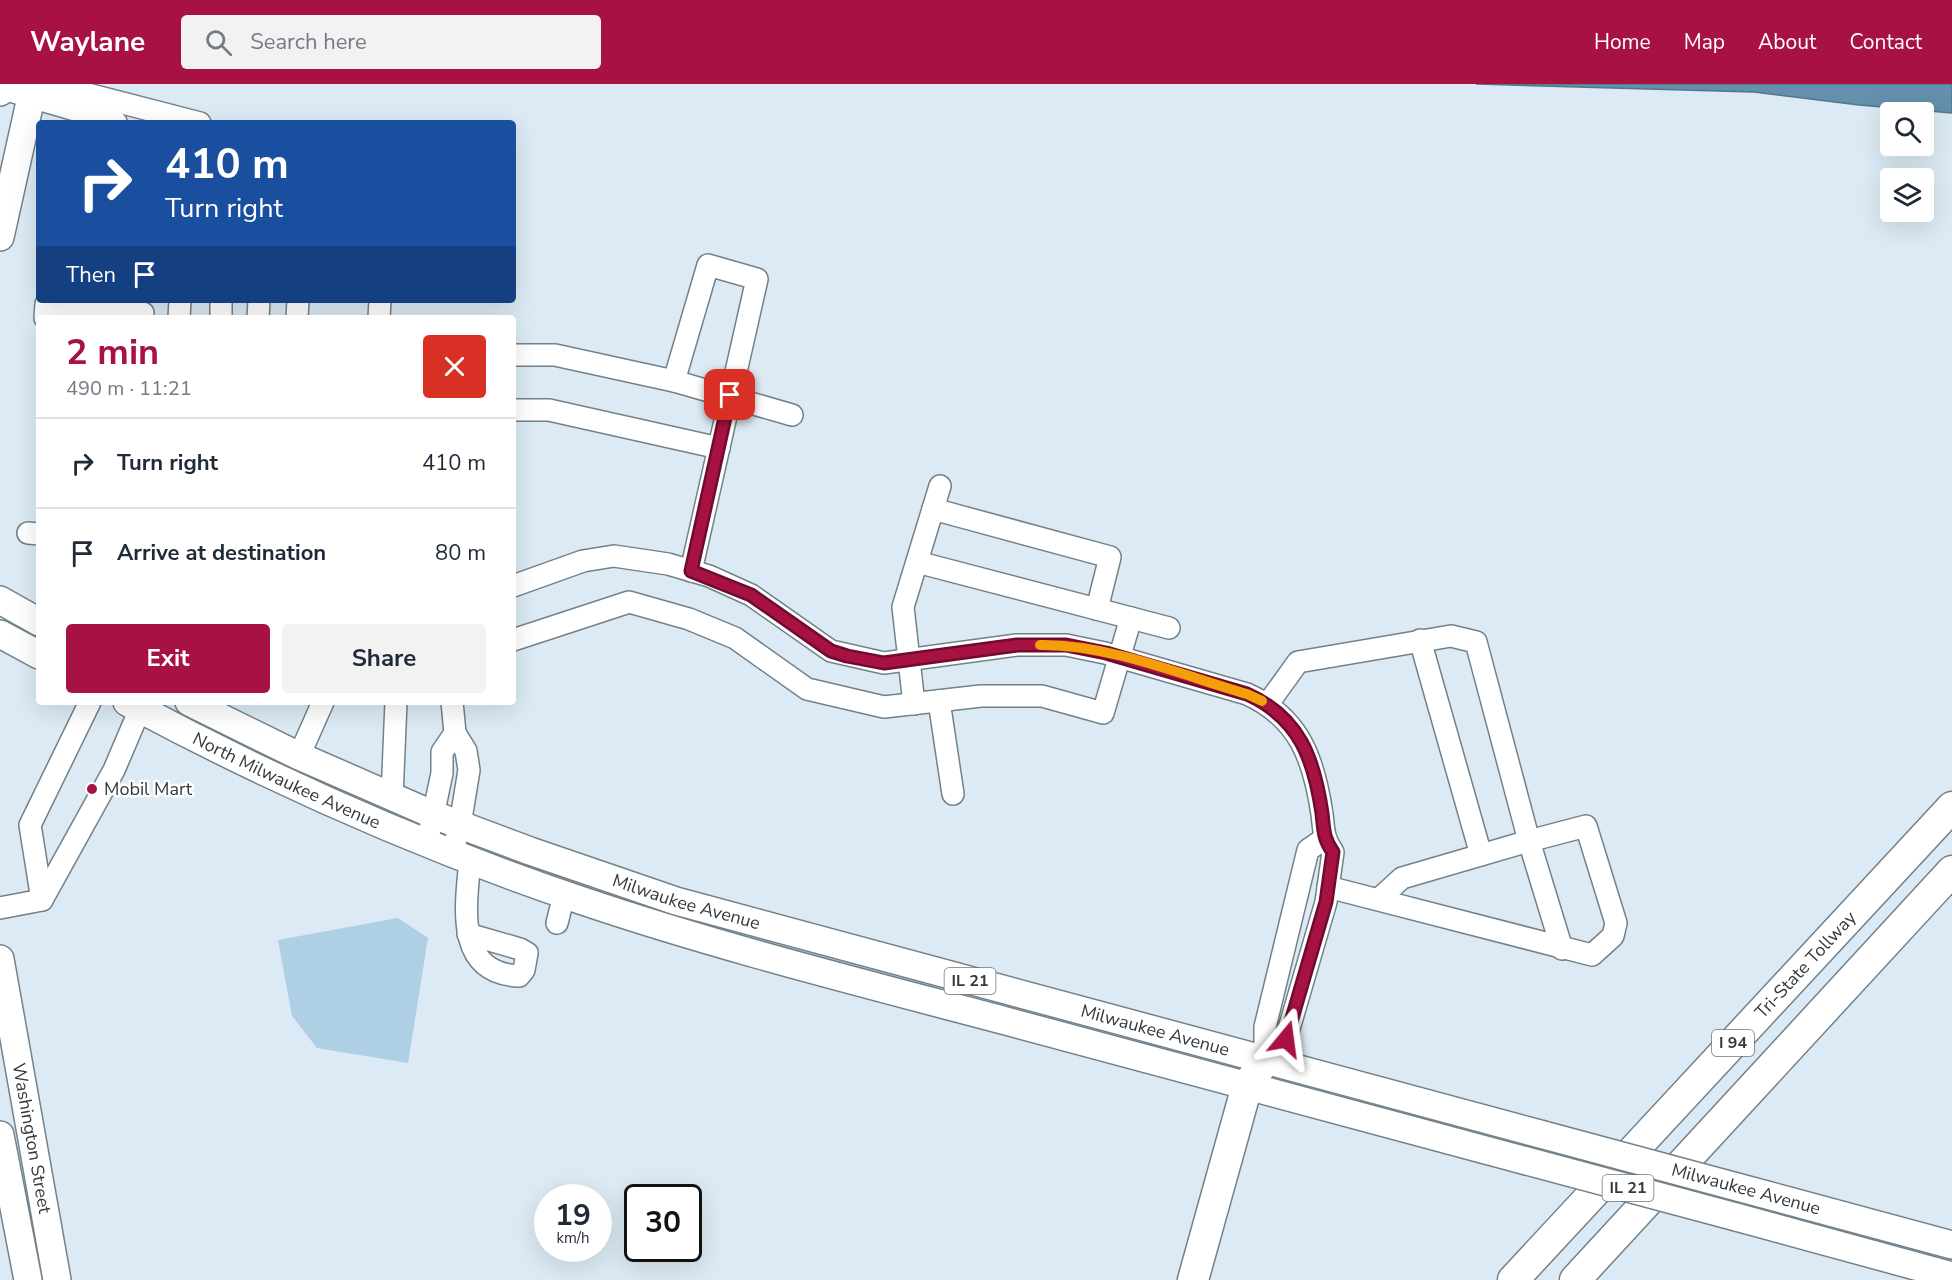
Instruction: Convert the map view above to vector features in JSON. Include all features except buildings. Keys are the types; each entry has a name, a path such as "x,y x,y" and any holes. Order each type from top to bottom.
{"highway":[{"name":"Tri-State Tollway","path":"1513,1280 1952,807"},
{"name":"I 94","path":"1575,1280 1952,871"},
{"path":"1193,1280 1247,1086 1265,1060"}],"main road":[{"path":"0,90 2,84"},
{"path":"0,237 38,88"},
{"path":"0,600 36,620"},
{"path":"0,634 36,653"},
{"name":"North Milwaukee Avenue","path":"133,705 282,781 461,857"},
{"name":"North Milwaukee Avenue","path":"195,705 299,756 434,815"},
{"name":"Milwaukee Avenue","path":"434,815 676,901 1952,1245"},
{"name":"Milwaukee Avenue","path":"461,857 564,895 739,949 1952,1276"},
{"name":"Washington Street","path":"0,959 57,1280"},
{"name":"Washington Street","path":"0,1135 28,1280"}],"street":[{"path":"0,90 38,88 117,116 164,120"},
{"path":"674,381 708,265 757,279 691,571"},
{"path":"45,315 46,304 141,308"},
{"path":"516,355 555,355 730,395 792,415"},
{"path":"516,410 549,410 719,448"},
{"path":"914,704 903,607 940,486"},
{"path":"933,509 1110,557 1097,609"},
{"path":"516,585 583,561 614,556 668,564 751,595 831,651 884,663 1027,645 1066,645 1121,657 1247,694 1267,705 1290,724 1311,760 1322,814 1324,839 1333,852 1323,913 1286,1039 1265,1060"},
{"path":"917,562 1169,628"},
{"path":"516,639 629,602 689,620 735,638 807,689 884,707 981,696 1042,696 1102,713 1121,657 1131,618"},
{"path":"1267,705 1298,662 1451,636 1476,642 1529,841 1562,949"},
{"path":"1420,640 1481,855"},
{"path":"939,701 953,794"},
{"path":"42,900 30,825 89,705"},
{"path":"42,900 114,770 133,705"},
{"path":"299,756 322,705"},
{"path":"392,797 396,705"},
{"path":"452,705 455,733 466,750 469,770 460,825 468,934"},
{"path":"426,843 442,773 442,752 455,733"},
{"path":"1328,887 1379,898 1562,949 1592,955 1613,936 1616,924 1586,826 1402,878 1379,898"},
{"path":"1265,1060 1265,1027 1296,908 1308,850 1324,839"},
{"path":"557,923 564,895"},
{"path":"0,908 42,900"},
{"path":"1296,908 1323,913"}],"shaded area":[{"path":"1476,84 1952,84 1952,113 1934,111 1934,102 1880,102 1880,107 1754,92"},
{"path":"475,845 1042,1011 1041,1015 875,976 711,930 570,885 474,848"},
{"path":"398,918 428,938 408,1063 317,1048 292,1016 278,940"},
{"path":"1751,1201 1940,1256 1938,1261 1744,1209"}],"slow traffic":[{"path":"1040,645 1066,645 1106,653 1247,694 1262,701"}],"place":[{"name":"Mobil Mart","path":"92,789"}],"route":[{"path":"730,395 691,571 709,576 751,595 831,651 847,656 884,663 1017,645 1066,645 1106,653 1247,694 1262,701 1290,724 1311,760 1322,814 1324,839 1333,852 1326,902 1286,1039"}]}
